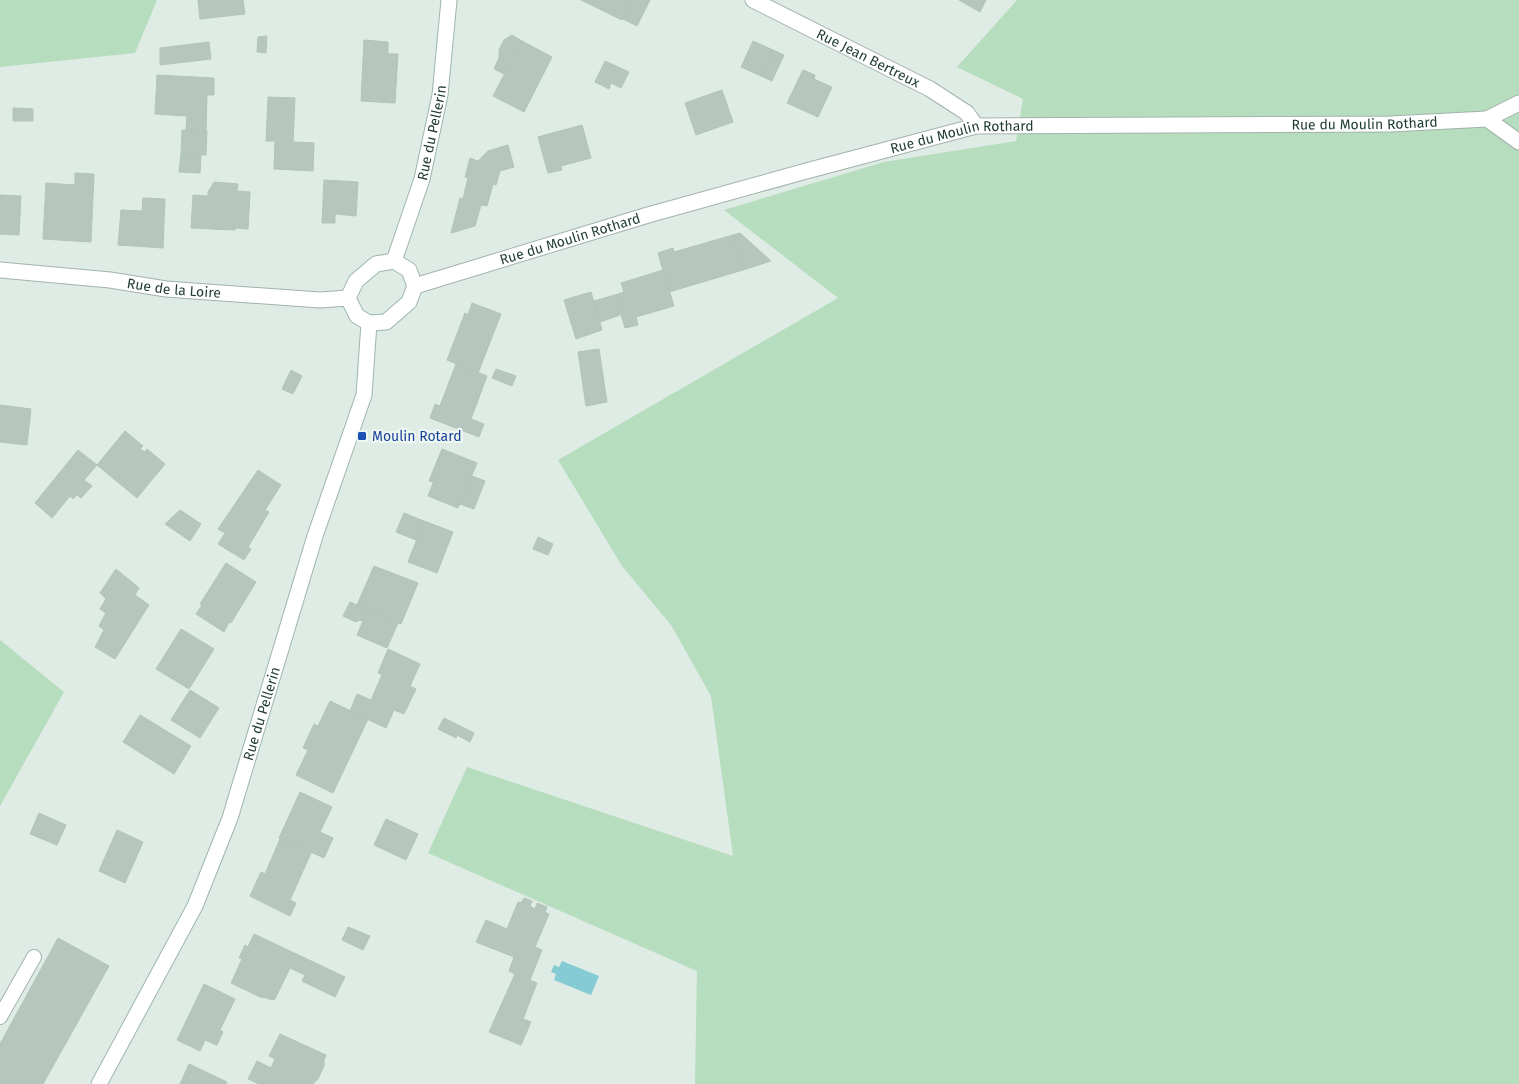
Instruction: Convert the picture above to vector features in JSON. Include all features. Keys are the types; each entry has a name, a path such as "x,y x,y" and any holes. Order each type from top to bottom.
{"street":[{"name":"Rue du Pellerin","path":"394,261 422,179 440,95 449,0"},
{"name":"Rue Jean Bertreux","path":"752,0 930,89 967,113 976,126"},
{"path":"1519,103 1487,119 1519,142"},
{"name":"Rue du Moulin Rothard","path":"415,286 648,215 976,126 1391,124 1487,119"},
{"path":"394,261 409,270 415,286 409,302 386,322 369,323 357,316 348,298 356,282 376,264 394,261"},
{"name":"Rue de la Loire","path":"0,270 110,280 166,289 320,300 348,298"},
{"name":"Rue du Pellerin","path":"99,1084 195,906 230,818 315,536 364,395 369,323"}],"lane":[{"path":"0,1017 34,957"}],"green space":[{"path":"0,0 157,0 135,53 0,67"},
{"path":"1017,0 1519,0 1519,1084 695,1084 697,971 428,853 467,767 733,856 711,696 671,625 622,566 558,460 838,298 724,210 884,162 1016,141 1023,99 957,67"},
{"path":"0,640 64,692 0,806"}],"water":[{"path":"562,961 599,976 591,995 554,980 556,974 551,972 554,965 559,967"}],"building":[{"path":"198,0 243,0 245,14 200,19"},
{"path":"581,0 632,0 622,20"},
{"path":"632,0 650,0 637,26 623,19"},
{"path":"959,0 986,0 980,12"},
{"path":"512,35 522,41 504,74 494,69 504,40"},
{"path":"267,36 266,53 257,52 258,37"},
{"path":"364,40 388,42 388,54 398,54 395,103 361,101"},
{"path":"522,41 552,57 524,112 493,96"},
{"path":"753,41 773,50 761,76 741,67"},
{"path":"209,42 211,59 160,65 160,48"},
{"path":"773,50 784,55 772,81 761,76"},
{"path":"605,61 629,72 621,88 611,83 609,89 595,82"},
{"path":"803,70 815,75 814,79 832,87 818,117 787,103"},
{"path":"157,75 214,78 214,95 207,95 206,131 186,130 187,116 155,114"},
{"path":"722,90 733,122 696,135 685,103"},
{"path":"268,97 295,98 293,142 314,143 313,171 274,169 275,141 266,141"},
{"path":"13,108 33,109 33,121 13,121"},
{"path":"582,125 591,158 561,166 562,170 548,173 538,137"},
{"path":"182,130 207,131 206,155 181,154"},
{"path":"508,145 514,167 500,171 496,185 493,184 487,206 481,205 475,226 451,233 460,198 463,199 468,178 465,177 470,158 478,161 488,151"},
{"path":"181,154 201,155 200,173 179,172"},
{"path":"75,173 94,174 91,242 43,239 46,183 75,185"},
{"path":"324,180 358,182 356,216 335,214 335,223 322,223"},
{"path":"214,182 238,184 237,191 250,192 248,229 191,228 193,195 208,196 208,192"},
{"path":"0,195 21,196 19,235 0,234"},
{"path":"143,198 165,199 163,248 118,245 121,210 142,211"},
{"path":"740,233 771,261 743,270 733,235"},
{"path":"733,235 743,270 669,292 658,253 673,248 674,252"},
{"path":"663,270 674,306 636,317 638,325 625,328 615,295 624,292 621,283"},
{"path":"591,292 602,330 576,339 564,300"},
{"path":"615,295 620,315 600,322 594,301"},
{"path":"472,303 501,314 478,373 447,360 465,313 468,315"},
{"path":"599,349 607,402 586,406 578,352"},
{"path":"456,364 487,376 471,419 484,424 479,437 430,418 435,404 440,406"},
{"path":"496,369 516,376 512,386 492,378"},
{"path":"291,370 302,376 293,394 282,389"},
{"path":"0,405 31,409 27,445 0,442"},
{"path":"125,431 143,446 140,449 145,452 147,449 165,464 137,498 97,465"},
{"path":"442,449 477,463 458,508 428,496 441,463 437,461"},
{"path":"78,450 97,465 84,480 92,486 81,498 77,495 73,499 70,496 52,518 35,503"},
{"path":"437,461 441,463 434,482 429,481"},
{"path":"258,470 281,485 265,510 269,512 248,547 251,549 244,560 218,544 225,533 218,529"},
{"path":"472,476 485,481 474,509 460,504"},
{"path":"180,510 201,524 190,541 165,524"},
{"path":"404,513 424,521 416,540 396,532"},
{"path":"424,521 453,532 437,573 408,562"},
{"path":"538,537 553,544 548,555 533,549"},
{"path":"226,563 256,582 224,632 196,614 202,605 200,604"},
{"path":"374,566 418,583 401,624 357,605"},
{"path":"116,569 139,588 135,595 149,605 115,659 95,647 104,630 99,626 106,613 100,609 106,599 100,593"},
{"path":"350,602 398,623 387,648 357,635 363,621 359,620 356,622 343,616"},
{"path":"181,629 214,649 189,689 156,669"},
{"path":"388,649 420,664 410,686 416,689 404,714 394,710 386,728 350,711 357,694 371,700 382,675 378,673"},
{"path":"190,690 219,708 200,738 171,720"},
{"path":"330,701 368,719 333,793 296,775 308,750 303,748 314,724 318,726"},
{"path":"140,715 191,746 174,774 123,742"},
{"path":"444,718 474,733 470,742 457,735 456,738 438,729"},
{"path":"300,792 332,807 320,832 333,838 324,858 279,838"},
{"path":"39,813 66,825 57,845 30,834"},
{"path":"386,819 418,834 406,860 374,845"},
{"path":"117,830 143,842 125,883 99,871"},
{"path":"280,839 311,853 290,900 296,903 290,916 250,896 261,872 265,874"},
{"path":"524,898 532,901 530,906 535,909 537,903 547,907 545,912 549,914 535,947 542,950 530,980 537,983 523,1019 531,1022 521,1045 489,1032 515,974 509,971 514,957 476,942 486,920 507,929 518,902 521,903"},
{"path":"348,927 370,936 363,950 342,940"},
{"path":"254,934 345,977 335,997 302,981 305,975 290,968 275,999 272,1000 262,998 231,983 242,959 239,958 245,945 248,947"},
{"path":"58,938 109,966 43,1084 0,1084 0,1044"},
{"path":"204,984 235,999 220,1030 223,1032 217,1045 205,1040 200,1051 177,1040"},
{"path":"280,1034 326,1055 324,1066 318,1079 313,1084 259,1084 248,1079 257,1061 271,1068 275,1059 269,1056"},
{"path":"189,1064 227,1082 226,1084 180,1084"}],"place":[{"name":"Moulin Rotard","path":"362,436"}]}
